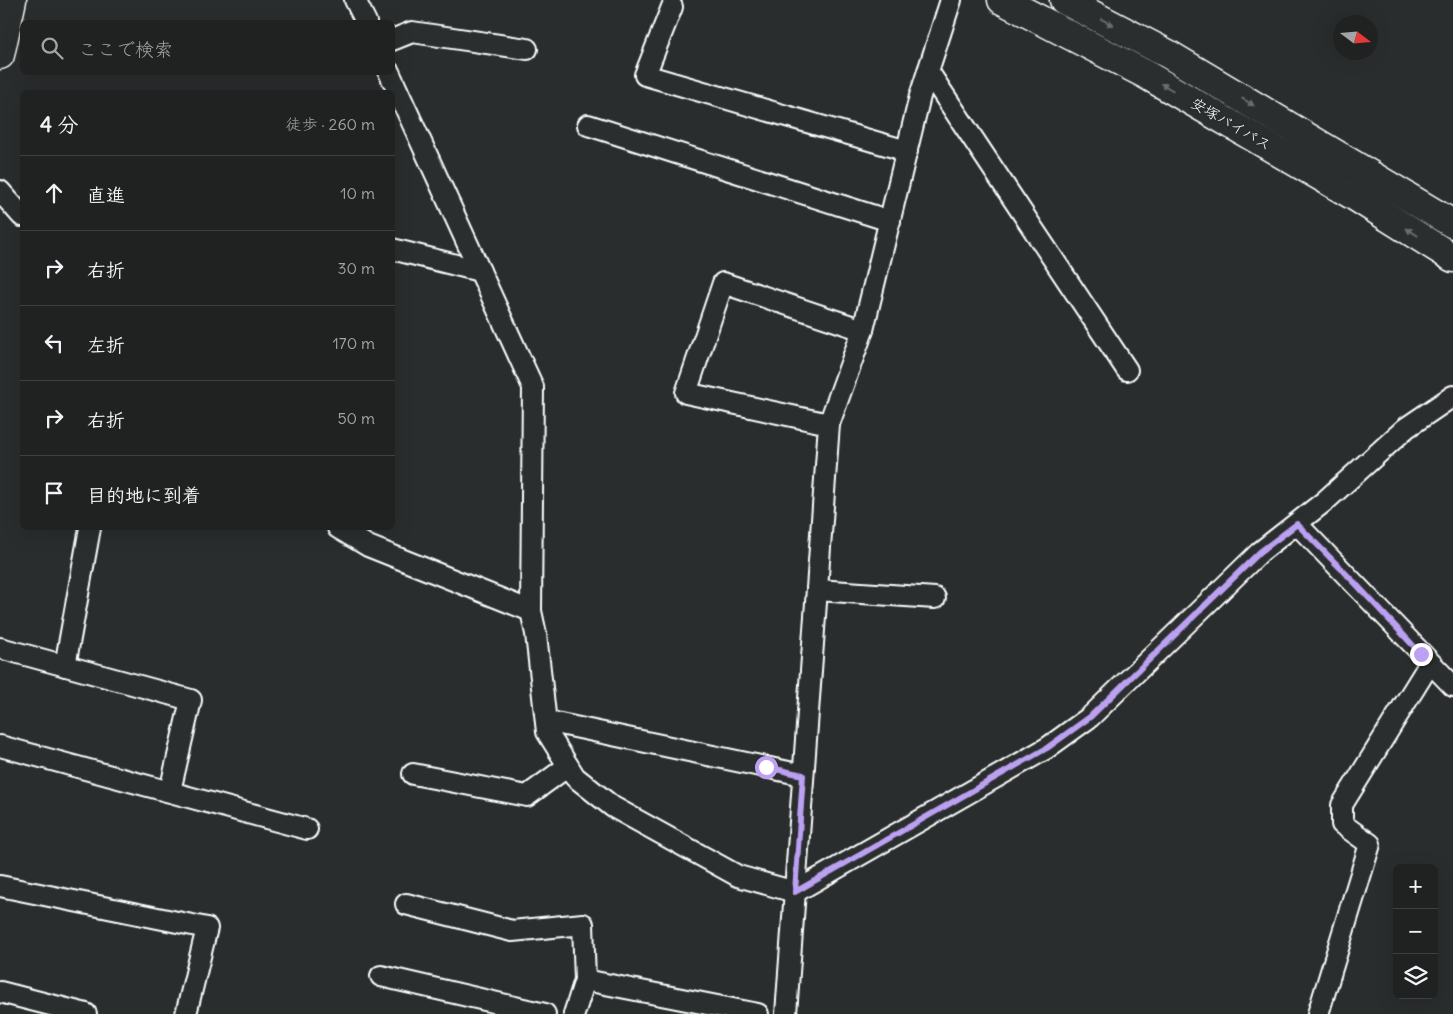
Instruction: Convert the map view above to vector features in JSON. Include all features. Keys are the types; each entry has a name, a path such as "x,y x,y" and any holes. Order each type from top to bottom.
{"main road":[{"path":"0,52 12,0"},
{"name":"安塚バイパス","path":"1002,0 1145,74 1354,196 1453,258"},
{"name":"安塚バイパス","path":"1064,0 1168,54 1453,224"}],"street":[{"path":"355,0 365,20"},
{"path":"786,1014 829,424 863,330 920,96 951,0"},
{"path":"672,7 645,75 907,151"},
{"path":"395,39 412,32 527,49"},
{"path":"928,71 1127,370"},
{"path":"390,75 533,387 531,611 536,634 547,732 575,777 613,807 738,876 795,892 1047,748 1090,717 1260,552 1297,524 1406,428 1453,396"},
{"path":"588,125 890,221"},
{"path":"0,191 20,214"},
{"path":"395,250 480,271"},
{"path":"829,424 686,393 723,283 863,330"},
{"path":"1297,524 1453,686"},
{"path":"65,666 90,530"},
{"path":"341,530 368,546 531,611"},
{"path":"817,590 935,598"},
{"path":"0,648 191,700 170,791"},
{"path":"1318,1014 1370,844 1342,824 1342,805 1430,663"},
{"path":"546,721 803,775"},
{"path":"0,746 307,829"},
{"path":"413,774 527,796 568,766"},
{"path":"0,886 207,928 186,1014"},
{"path":"406,904 512,931 583,924 585,980 574,1014"},
{"path":"381,976 545,1014"},
{"path":"585,980 758,1014"},
{"path":"0,992 86,1014"}],"route":[{"path":"766,767 803,775 795,892 1047,748 1090,717 1260,552 1297,524 1421,654"}]}
